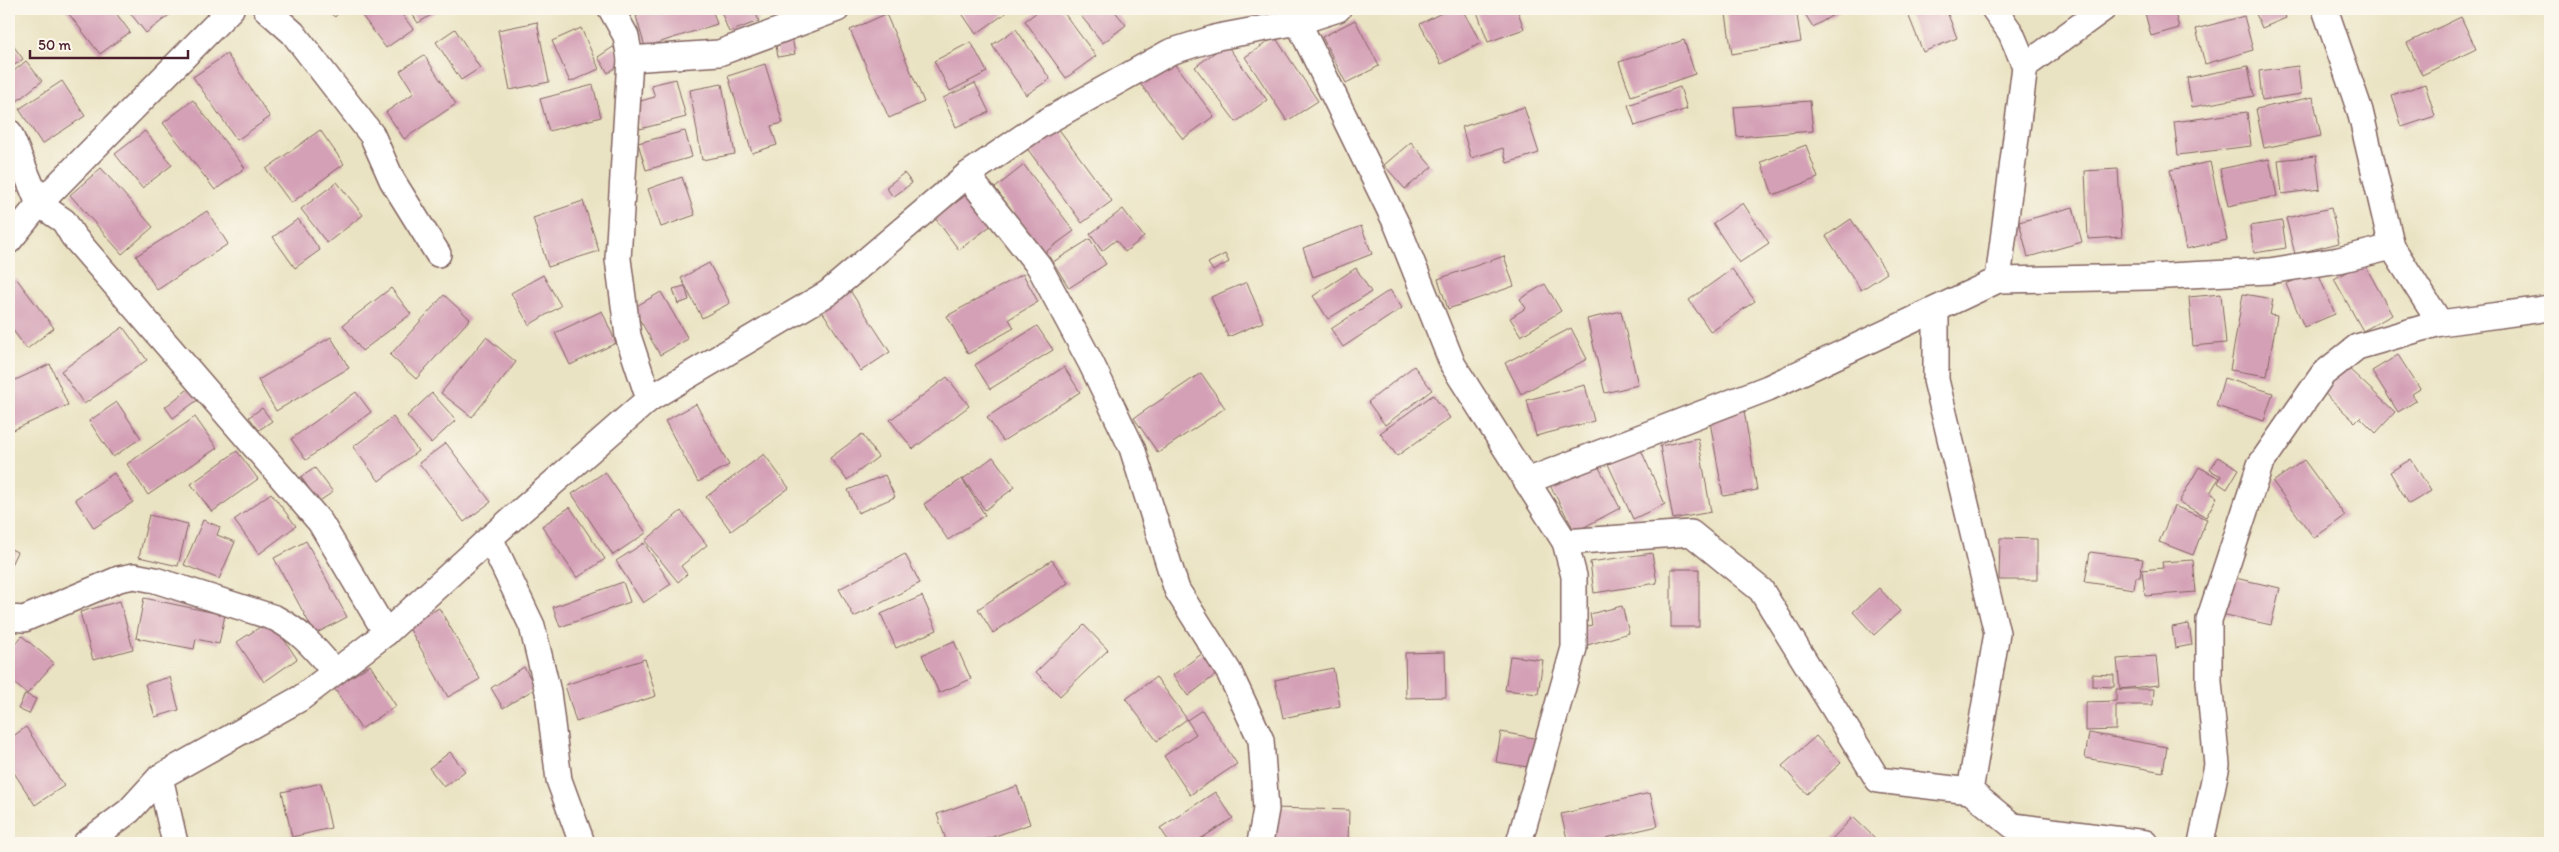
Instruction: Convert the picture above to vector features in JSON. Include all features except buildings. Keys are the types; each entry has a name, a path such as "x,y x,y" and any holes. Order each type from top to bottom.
{"street":[{"path":"9,241 39,204 231,9"},
{"path":"266,9 293,33 372,135 392,180 438,254"},
{"path":"611,9 626,36 630,59 618,259 628,336 649,399"},
{"path":"86,843 129,811 160,777 301,698 386,634 490,538 649,399 828,293 967,175 1040,125 1170,52 1218,38 1298,22 1338,9"},
{"path":"1994,9 2010,34 2025,66 1998,280"},
{"path":"2025,66 2103,9"},
{"path":"2325,9 2360,111 2392,247 2440,323"},
{"path":"630,59 720,53 823,11"},
{"path":"1298,22 1396,225 1453,364 1566,542 1574,576 1574,648 1519,843"},
{"path":"9,132 39,204 64,220 73,236 320,522 386,634"},
{"path":"967,175 1039,266 1091,363 1132,448 1177,590 1230,672 1261,740 1266,809 1260,843"},
{"path":"1527,481 1768,388 1998,280 2148,277 2269,271 2340,260 2392,247"},
{"path":"2201,843 2217,765 2209,682 2209,620 2260,465 2324,374 2357,348 2440,323 2550,308"},
{"path":"1936,310 1936,380 1997,633 1970,791"},
{"path":"1566,542 1691,533 1761,590 1878,780 1970,791 2013,826 2145,843"},
{"path":"490,538 532,626 548,692 559,780 582,843"},
{"path":"9,618 24,619 119,579 134,576 155,580 275,618 294,628 305,637 335,672"},
{"path":"160,777 175,843"}]}
